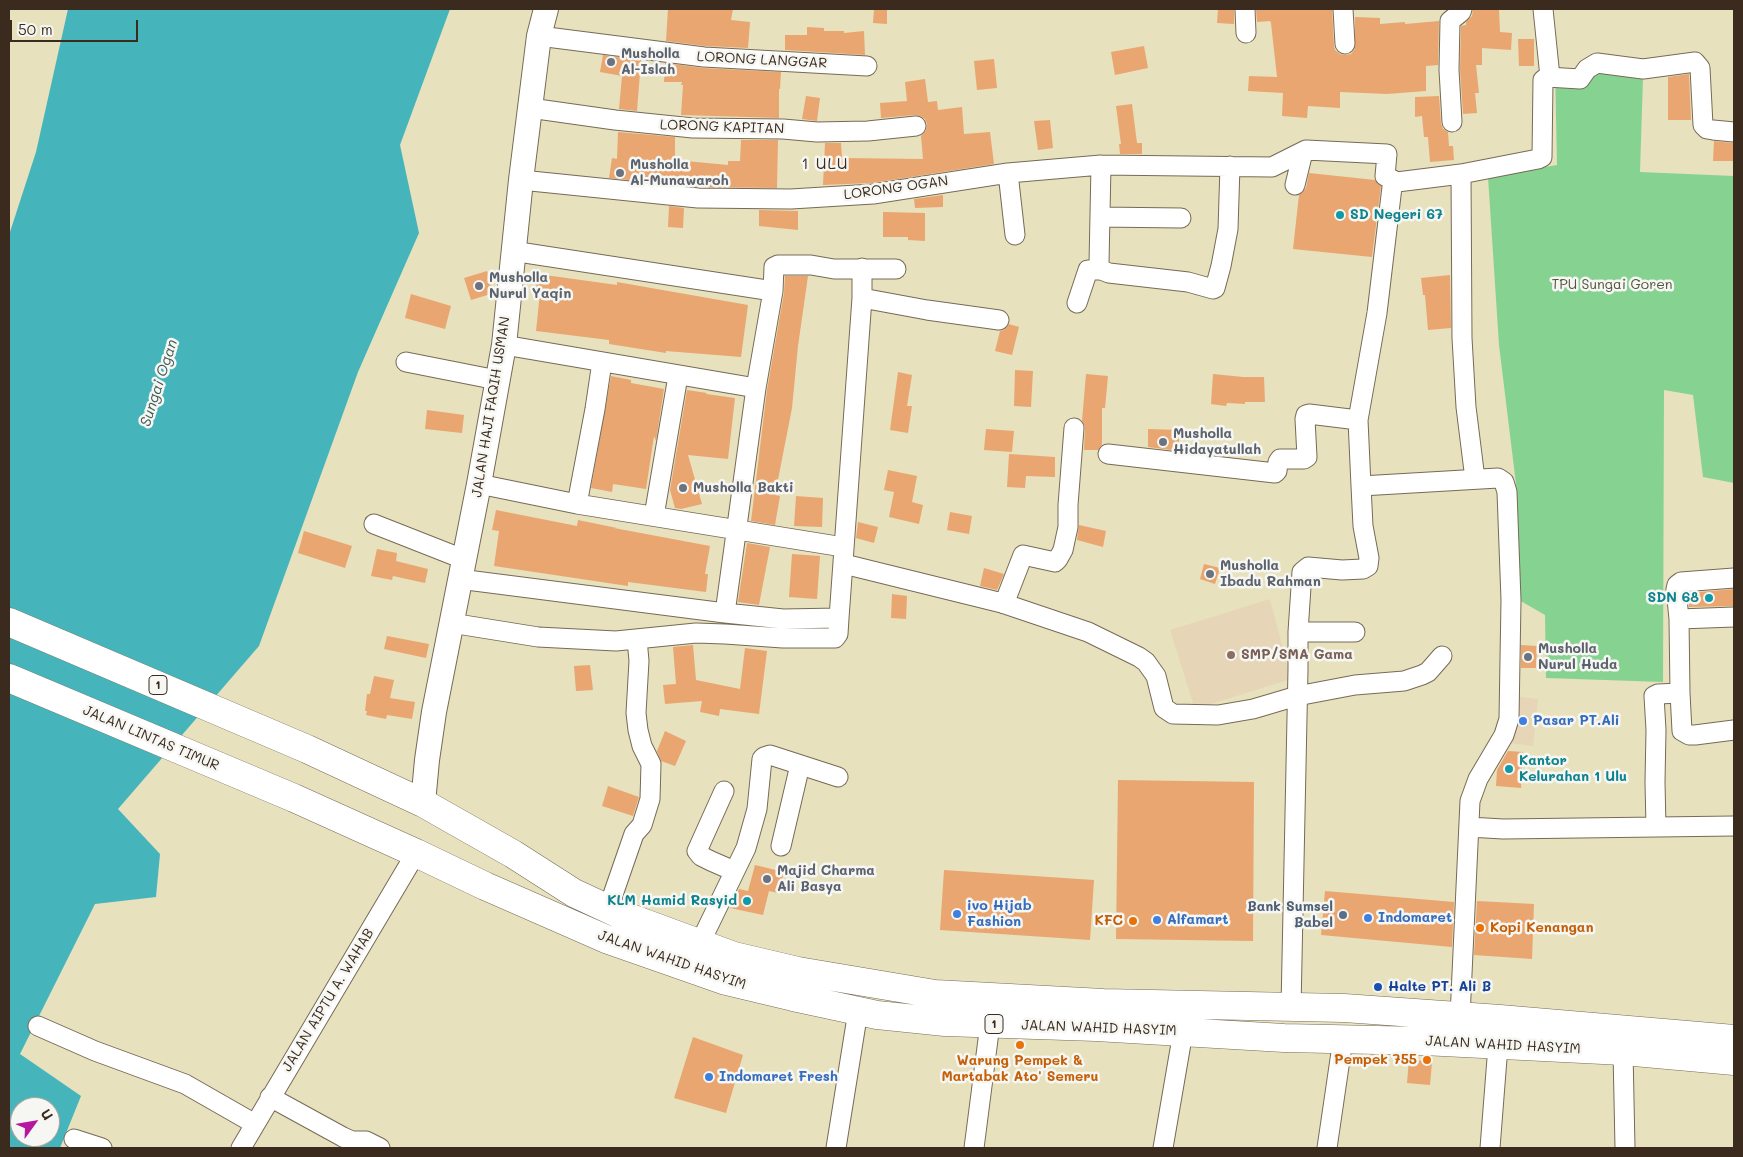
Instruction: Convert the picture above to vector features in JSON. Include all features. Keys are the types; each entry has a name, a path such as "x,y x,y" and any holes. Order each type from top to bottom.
{"highway":[{"name":"JALAN WAHID HASYIM","path":"9,622 307,749 424,803 513,854 574,893 608,909 734,956 798,971 935,994 1103,1003 1344,1008 1460,1017 1499,1032 1623,1051 1734,1061"},
{"name":"JALAN LINTAS TIMUR","path":"9,678 294,798"},
{"name":"JALAN WAHID HASYIM","path":"294,798 485,886 606,939 726,981 877,1015 990,1024 1096,1027 1343,1039 1499,1032 1734,1039"},
{"path":"793,997 798,971"}],"street":[{"name":"JALAN HAJI FAQIH USMAN","path":"424,803 433,722 504,346 512,250 539,36 546,9"},
{"path":"1245,9 1246,33"},
{"path":"1343,9 1345,44"},
{"path":"1452,122 1449,70 1450,21 1462,9"},
{"path":"1543,9 1550,77"},
{"name":"LORONG LANGGAR","path":"539,36 704,57 867,66"},
{"path":"1295,185 1303,152 1306,150 1387,154 1385,176 1396,182 1461,174 1538,159 1542,157 1542,83 1545,78 1580,79 1590,66 1597,63 1643,69 1695,62 1700,68 1703,125 1713,130 1734,132"},
{"name":"LORONG KAPITAN","path":"530,108 615,120 693,128 783,129 817,132 868,131 916,126"},
{"name":"LORONG OGAN","path":"521,180 698,198 791,199 873,194 1008,173 1101,165 1272,167 1303,152"},
{"path":"1101,165 1099,264 1101,270"},
{"path":"1077,303 1088,270 1101,270 1109,273 1188,282 1215,288 1228,229 1230,166"},
{"path":"1008,173 1015,235"},
{"path":"1461,174 1462,338 1466,407 1475,479"},
{"path":"1291,1008 1298,632 1302,572 1306,567 1348,570 1363,569 1368,566 1369,558 1363,526 1360,486 1358,420 1377,313 1392,187 1396,182"},
{"path":"1100,218 1182,218"},
{"path":"512,250 772,291"},
{"path":"725,613 774,267 778,264 811,265 834,269 896,269"},
{"path":"451,623 538,638 591,641 637,640 696,633 783,629 839,618 862,298 862,268"},
{"path":"862,298 927,310 999,320"},
{"path":"504,346 756,388"},
{"path":"406,362 497,380"},
{"path":"577,504 596,409 602,362"},
{"path":"654,516 678,376"},
{"path":"1108,454 1275,473 1280,459 1304,459 1308,457 1305,419 1308,415 1358,420"},
{"path":"1004,604 1023,555 1055,562 1063,550 1069,521 1068,505 1074,428"},
{"path":"1360,486 1502,479 1508,492 1511,600 1510,712 1507,728 1473,790 1470,801 1460,1017"},
{"path":"479,484 577,504 836,546"},
{"path":"374,524 461,569 725,613 783,629"},
{"path":"844,564 1004,604 1088,632 1146,662 1156,676 1163,704 1166,710 1171,713 1218,715 1253,709 1297,696 1355,685 1404,681 1428,672 1442,656"},
{"path":"1734,578 1679,583 1676,589 1679,619 1681,728 1684,733 1695,735 1734,730"},
{"path":"1679,619 1734,617"},
{"path":"1298,632 1355,632"},
{"path":"608,909 634,834 642,825 650,799 651,764 642,746 636,713 639,661 637,640"},
{"path":"1656,827 1654,696 1658,694 1680,693"},
{"path":"700,943 746,848 752,831 757,809 762,759 770,755 838,776"},
{"path":"781,846 800,765"},
{"path":"724,791 697,851 701,856 734,871"},
{"path":"1469,827 1503,829 1734,826"},
{"name":"JALAN AIPTU A. WAHAB","path":"241,1148 416,853"},
{"path":"836,1148 858,1011"},
{"path":"974,1148 990,1024"},
{"path":"38,1026 95,1051 185,1084 254,1124"},
{"path":"1163,1148 1183,1032"},
{"path":"1490,1148 1499,1032"},
{"path":"1326,1148 1343,1039"},
{"path":"1623,1051 1625,1148"},
{"path":"270,1097 343,1137 352,1141 366,1141 380,1148"},
{"path":"74,1139 102,1148"}],"shaded area":[{"name":"SMP/SMA Gama","path":"1270,599 1291,679 1195,709 1170,630"},
{"name":"Pasar PT.Ali","path":"1513,696 1538,699 1533,746 1508,743"}],"green space":[{"name":"TPU Sungai Goren","path":"1555,67 1643,77 1640,172 1734,176 1734,483 1703,477 1693,395 1664,390 1663,682 1546,678 1545,615 1519,600 1516,484 1499,345 1488,177 1557,165"}],"water":[{"name":"Sungai Ogan","path":"68,9 450,9 400,145 419,233 358,372 259,646 118,809 160,854 156,897 95,904 20,1054 81,1096 60,1148 9,1148 9,235 36,152"}],"building":[{"path":"668,9 733,9 731,20 750,22 748,48 705,46 666,41"},
{"path":"874,9 887,9 887,24 873,23"},
{"path":"1218,9 1234,9 1234,24 1217,23"},
{"path":"1256,9 1332,9 1335,50 1345,55 1351,54 1355,49 1355,17 1380,18 1380,24 1439,21 1438,65 1426,66 1426,91 1387,94 1340,92 1340,108 1308,106 1307,118 1282,116 1283,93 1248,91 1249,76 1277,77 1271,23 1270,21 1257,22"},
{"path":"1473,9 1499,9 1500,32 1512,33 1511,50 1482,48 1482,65 1476,65 1479,93 1475,93 1477,113 1463,114 1460,70 1461,26 1466,25 1466,22 1472,16"},
{"path":"807,27 824,28 824,31 844,31 844,33 864,31 865,55 785,50 785,35 807,35"},
{"path":"1518,39 1534,39 1534,66 1519,66"},
{"path":"1144,46 1148,68 1115,75 1111,52"},
{"path":"603,55 641,60 637,111 619,109 622,76 600,72"},
{"path":"994,59 997,88 977,90 974,61"},
{"path":"665,63 703,68 781,72 779,118 681,115 683,85 681,85 682,82 664,82"},
{"path":"1689,74 1691,120 1668,120 1668,77"},
{"path":"925,79 928,102 937,101 938,110 962,107 964,134 990,132 994,164 872,183 823,185 825,143 841,143 842,158 923,159 921,136 926,130 927,124 925,119 915,115 881,118 880,103 907,101 905,82"},
{"path":"806,96 820,98 817,121 802,119"},
{"path":"1439,96 1441,123 1443,129 1448,132 1449,146 1453,146 1454,160 1430,162 1428,137 1424,137 1422,116 1415,117 1415,97"},
{"path":"1132,104 1137,143 1142,143 1142,154 1120,154 1119,144 1121,144 1116,106"},
{"path":"1050,120 1053,148 1038,150 1034,121"},
{"path":"618,132 675,137 675,160 728,165 728,161 740,161 741,140 778,140 777,188 699,187 609,178 612,158 617,159"},
{"path":"1714,141 1733,143 1733,161 1713,161"},
{"name":"SD Negeri 67","path":"1309,173 1375,180 1381,186 1372,257 1293,249 1299,195 1306,188"},
{"path":"943,195 943,207 915,208 914,199"},
{"path":"669,206 684,208 683,228 668,227"},
{"path":"759,210 798,211 798,230 759,226"},
{"path":"883,212 925,213 925,241 908,240 908,237 883,237"},
{"name":"Musholla Nurul Yaqin","path":"487,271 494,293 471,300 464,278"},
{"path":"538,274 617,285 617,282 748,305 741,357 666,351 666,353 609,344 609,340 536,331 540,293 535,293"},
{"path":"1450,275 1451,328 1428,330 1425,295 1423,295 1421,278"},
{"path":"785,276 808,276 798,346 792,408 775,495 780,496 775,525 751,521 767,390 784,293"},
{"path":"411,294 451,306 445,329 405,318"},
{"path":"1009,324 1019,327 1012,355 995,351 1000,331 1004,330"},
{"path":"1015,370 1033,371 1031,407 1014,406"},
{"path":"898,372 912,375 907,406 912,406 908,433 890,430"},
{"path":"1086,374 1108,376 1105,408 1102,408 1102,445 1098,450 1084,450 1085,428 1082,421"},
{"path":"1213,374 1264,377 1265,402 1227,403 1226,406 1211,404"},
{"path":"611,376 631,380 631,383 664,389 656,441 654,436 646,489 613,484 612,492 591,488"},
{"path":"687,390 735,398 728,459 688,455 702,504 681,509 675,508 670,490"},
{"path":"427,410 464,415 462,433 425,429"},
{"path":"986,429 1014,431 1012,452 984,450"},
{"name":"Musholla Hidayatullah","path":"1148,429 1179,430 1179,451 1148,447"},
{"path":"1009,454 1055,457 1055,477 1026,476 1025,488 1007,487"},
{"path":"888,470 917,476 912,502 923,505 919,524 889,517 894,492 884,490"},
{"path":"796,496 823,498 822,527 794,526"},
{"path":"496,510 577,526 578,520 710,546 705,574 708,574 706,592 628,582 628,586 494,566 499,531 492,530"},
{"path":"950,512 972,516 969,534 947,530"},
{"path":"858,522 878,527 874,543 856,538"},
{"path":"1079,525 1106,531 1103,547 1077,540"},
{"path":"304,531 352,546 345,568 298,553"},
{"path":"747,543 770,547 759,605 738,602"},
{"path":"377,549 397,553 396,561 428,569 425,583 393,576 392,580 371,576"},
{"path":"792,554 820,556 817,599 789,597"},
{"name":"Musholla Ibadu Rahman","path":"1204,564 1220,568 1215,584 1200,579"},
{"path":"984,568 1004,574 997,590 980,586"},
{"path":"1734,589 1734,606 1689,607 1688,593"},
{"path":"892,594 907,596 906,619 891,618"},
{"path":"387,636 429,644 426,658 384,649"},
{"path":"693,645 696,680 740,689 745,648 767,651 759,714 720,709 719,716 700,712 702,701 665,704 663,685 676,684 673,647"},
{"name":"Musholla Nurul Huda","path":"1521,645 1537,646 1536,668 1521,668"},
{"path":"590,665 593,690 576,691 574,666"},
{"path":"374,676 394,680 390,698 415,702 412,719 387,715 386,719 366,715 367,694 370,694"},
{"path":"665,731 686,741 675,766 661,761 657,751"},
{"name":"Kantor Kelurahan 1 Ulu","path":"1508,751 1523,752 1521,788 1496,786 1497,770"},
{"path":"1118,780 1254,782 1253,941 1116,939"},
{"path":"608,786 639,797 633,816 602,806"},
{"path":"755,865 784,872 778,893 769,891 763,915 730,908 739,889 748,891"},
{"path":"944,870 1094,880 1090,940 940,930"},
{"path":"1325,891 1454,902 1452,947 1321,935"},
{"path":"1477,901 1534,904 1532,959 1474,955"},
{"name":"Indomaret Fresh","path":"693,1037 743,1055 726,1113 674,1098"},
{"path":"1409,1059 1432,1062 1430,1085 1407,1083"}],"place":[{"name":"Musholla Al-Islah","path":"611,62"},
{"name":"Musholla Al-Munawaroh","path":"620,173"},
{"name":"SD Negeri 67","path":"1340,215"},
{"name":"Musholla Nurul Yaqin","path":"479,286"},
{"name":"Musholla Hidayatullah","path":"1163,442"},
{"name":"Musholla Bakti","path":"683,488"},
{"name":"Musholla Ibadu Rahman","path":"1210,574"},
{"name":"SDN 68","path":"1709,598"},
{"name":"SMP/SMA Gama","path":"1231,655"},
{"name":"Musholla Nurul Huda","path":"1528,657"},
{"name":"Pasar PT.Ali","path":"1523,721"},
{"name":"Kantor Kelurahan 1 Ulu","path":"1509,769"},
{"name":"Majid Charma Ali Basya","path":"767,879"},
{"name":"KLM Hamid Rasyid","path":"747,901"},
{"name":"ivo Hijab Fashion","path":"957,914"},
{"name":"Bank Sumsel Babel","path":"1343,915"},
{"name":"Indomaret","path":"1368,918"},
{"name":"Alfamart","path":"1157,920"},
{"name":"KFC","path":"1133,921"},
{"name":"Kopi Kenangan","path":"1480,928"},
{"name":"Halte PT. Ali B","path":"1378,987"},
{"name":"Warung Pempek & Martabak Ato' Semeru","path":"1020,1045"},
{"name":"Pempek 755","path":"1427,1060"},
{"name":"Indomaret Fresh","path":"709,1077"}],"district":[{"name":"1 ULU","path":"825,164"}]}
